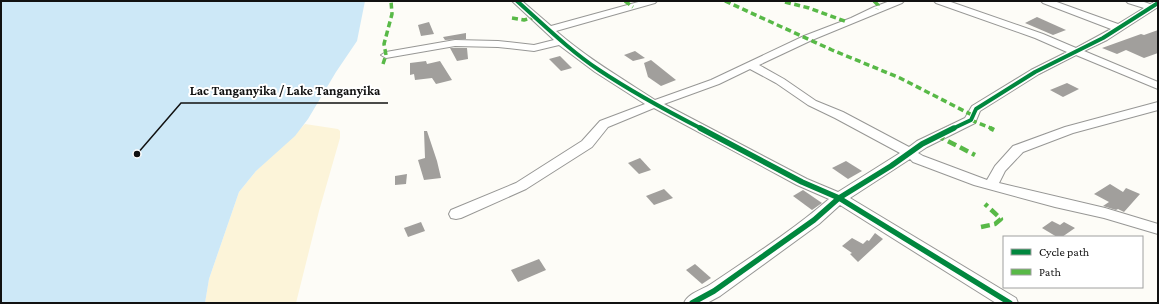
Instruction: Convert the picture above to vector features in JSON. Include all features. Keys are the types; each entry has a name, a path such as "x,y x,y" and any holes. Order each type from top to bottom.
{"street":[{"path":"517,1 561,41 599,70 654,104 802,182 839,198 1010,303"},
{"path":"549,30 652,1"},
{"path":"456,214 521,186 587,144 604,124 667,98 715,82 752,66 808,38 854,20 877,8 899,1"},
{"path":"939,1 988,17 1078,52 1158,86"},
{"path":"1046,1 1118,28"},
{"path":"1131,1 1154,5"},
{"path":"692,303 714,291 757,262 814,220 839,198 936,136 971,120 976,109 1029,76 1104,38 1154,5"},
{"path":"386,55 455,43 498,44 534,48 561,41"},
{"path":"752,66 780,81 812,103 839,115 910,152 918,158 991,185 1055,202 1105,213 1158,229"},
{"path":"991,185 1000,170 1018,149 1069,130 1158,106"}],"sand":[{"path":"305,124 338,129 340,131 340,138 319,211 296,303 205,303 209,279 239,192 256,171"}],"water":[{"path":"1,1 365,1 357,41 336,72 308,119 295,136 256,171 239,192 209,279 205,303 1,303"}],"building":[{"path":"1037,17 1066,30 1053,35 1025,23"},
{"path":"429,22 434,34 421,36 418,25"},
{"path":"1158,30 1158,53 1144,58 1126,50 1117,54 1102,48 1141,34 1144,35"},
{"path":"466,33 466,39 445,40 443,37"},
{"path":"450,48 467,48 468,59 457,61"},
{"path":"635,51 645,58 633,61 624,55"},
{"path":"560,56 572,68 561,71 549,59"},
{"path":"651,60 676,80 661,86 648,77 644,63"},
{"path":"426,61 427,64 440,61 452,80 436,84 432,78 415,80 414,74 410,75 410,63"},
{"path":"1067,83 1079,89 1063,97 1050,90"},
{"path":"424,131 427,131 441,178 424,180 418,160 425,158"},
{"path":"640,158 651,170 639,174 628,163"},
{"path":"846,161 862,171 848,179 832,168"},
{"path":"407,174 406,184 395,185 395,176"},
{"path":"1110,184 1123,192 1126,188 1140,194 1124,212 1118,209 1116,210 1103,206 1109,202 1094,194"},
{"path":"664,189 673,198 654,205 646,196"},
{"path":"803,190 822,203 812,210 793,196"},
{"path":"1052,221 1060,225 1064,222 1075,228 1063,236 1055,236 1042,228"},
{"path":"421,222 425,231 408,237 404,228"},
{"path":"875,233 883,239 858,262 850,254 852,253 842,246 852,238 863,244 867,240 869,241"},
{"path":"539,259 546,270 518,282 511,270"},
{"path":"695,264 711,278 702,284 686,270"}],"marked path":[{"path":"383,64 386,55 384,44 392,14 391,1"},
{"path":"625,1 633,7"},
{"path":"725,1 832,50 900,78 972,115"},
{"path":"874,1 878,5 877,9"},
{"path":"785,2 809,8 847,22"},
{"path":"512,18 524,20 535,17"},
{"path":"971,120 994,130"},
{"path":"936,135 975,155"},
{"path":"981,227 995,224 1001,219 985,204"}],"cycle path":[{"path":"517,1 568,47 599,70 654,104 802,182 839,198 1010,303"},
{"path":"692,303 714,291 814,220 839,198 891,166 922,144 971,120 976,109 1035,72 1103,38 1158,3"}],"place":[{"name":"Lac Tanganyika / Lake Tanganyika","path":"137,154"}]}
